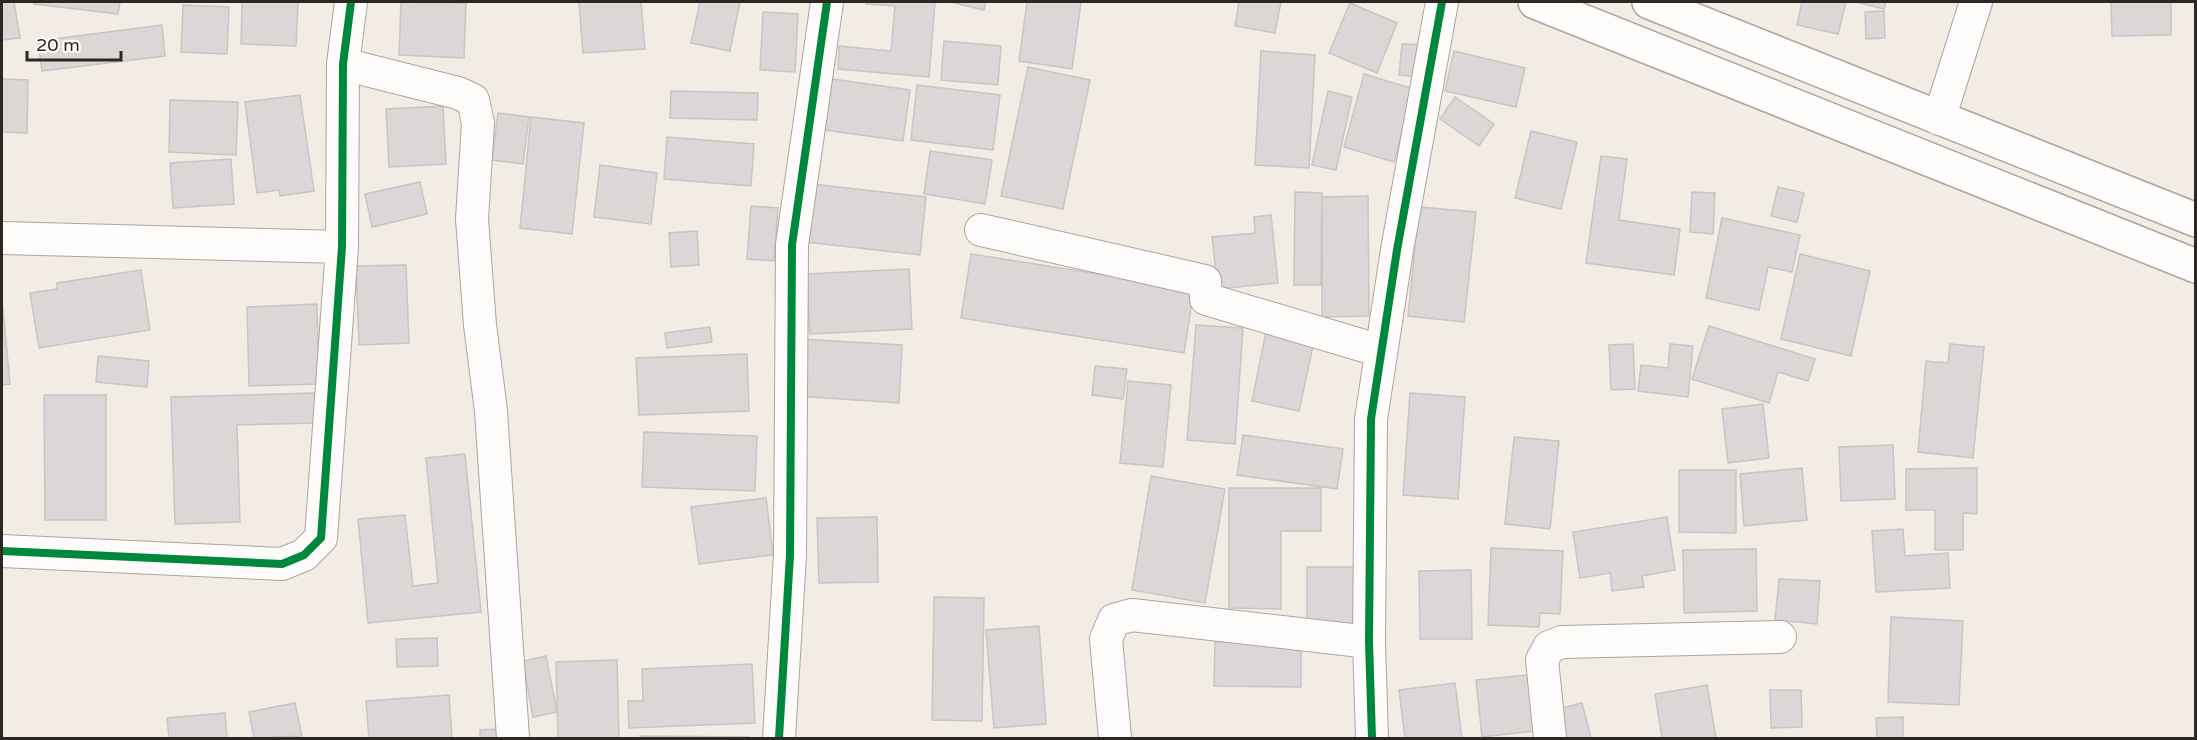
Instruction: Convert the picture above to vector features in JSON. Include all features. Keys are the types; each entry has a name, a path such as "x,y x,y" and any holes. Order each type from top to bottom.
{"highway":[{"path":"1535,2 2196,266"},
{"path":"1649,2 2196,220"}],"street":[{"path":"2,551 282,564 304,555 321,538 342,247 343,64 351,2"},
{"path":"779,738 790,555 792,244 827,2"},
{"path":"1372,738 1369,642 1371,419 1442,2"},
{"path":"1940,119 1976,2"},
{"path":"343,64 458,93 473,100 478,123 472,219 480,325 491,411 513,738"},
{"path":"981,230 1205,281 1206,298 1381,351"},
{"path":"2,238 342,247"},
{"path":"1115,738 1106,639 1114,620 1132,615 1369,642"},
{"path":"1550,738 1542,660 1549,647 1562,642 1780,637"}],"building":[{"path":"2,2 14,2 20,38 2,40"},
{"path":"34,2 120,2 118,14 34,4"},
{"path":"242,2 298,2 296,46 241,44"},
{"path":"401,2 466,3 464,58 399,55"},
{"path":"579,2 641,2 645,49 583,53"},
{"path":"700,2 740,2 730,51 691,43"},
{"path":"867,2 935,2 929,77 838,69 839,46 891,51 895,6 866,4"},
{"path":"950,2 986,2 984,10"},
{"path":"1027,2 1081,2 1072,69 1019,61"},
{"path":"1239,2 1281,2 1275,33 1235,26"},
{"path":"1802,2 1846,2 1838,34 1797,25"},
{"path":"1856,2 1886,2 1884,9"},
{"path":"2111,2 2171,2 2171,35 2112,36"},
{"path":"1350,3 1397,23 1377,73 1329,53"},
{"path":"183,5 229,7 227,54 181,52"},
{"path":"1884,11 1885,38 1866,39 1865,12"},
{"path":"763,12 798,14 795,72 760,70"},
{"path":"162,25 165,56 42,71 38,41"},
{"path":"944,41 1001,46 998,85 941,80"},
{"path":"1402,44 1423,45 1421,77 1399,75"},
{"path":"1261,51 1315,55 1309,168 1255,165"},
{"path":"1454,51 1525,68 1516,107 1445,91"},
{"path":"1028,67 1090,80 1063,209 1001,196"},
{"path":"1364,74 1414,89 1394,162 1344,147"},
{"path":"2,79 28,80 27,133 2,132"},
{"path":"832,79 910,90 903,141 825,130"},
{"path":"917,85 1000,95 993,150 911,140"},
{"path":"671,91 758,93 757,120 670,118"},
{"path":"1328,91 1352,97 1336,170 1312,165"},
{"path":"300,95 314,191 280,196 279,190 257,193 245,102"},
{"path":"1455,97 1494,124 1479,146 1440,119"},
{"path":"170,100 238,102 236,155 169,152"},
{"path":"443,106 446,164 389,167 386,109"},
{"path":"498,113 529,117 523,164 492,160"},
{"path":"531,117 584,123 572,234 520,228"},
{"path":"1531,131 1577,142 1561,209 1515,198"},
{"path":"667,137 754,144 751,186 664,179"},
{"path":"930,151 992,160 985,204 924,194"},
{"path":"1601,156 1627,159 1619,220 1680,229 1674,275 1586,263"},
{"path":"231,159 234,204 173,208 170,163"},
{"path":"600,165 657,173 651,224 594,217"},
{"path":"420,182 427,214 372,227 365,194"},
{"path":"803,183 926,197 920,255 797,241"},
{"path":"1778,187 1804,193 1797,222 1771,216"},
{"path":"1295,192 1322,193 1321,285 1294,285"},
{"path":"1692,192 1715,193 1713,234 1690,232"},
{"path":"1368,196 1369,316 1322,317 1322,197"},
{"path":"751,206 778,208 774,261 747,259"},
{"path":"1419,207 1476,212 1464,322 1408,316"},
{"path":"1271,215 1278,283 1218,289 1212,237 1255,233 1254,217"},
{"path":"1722,218 1800,235 1792,272 1768,267 1759,310 1706,298"},
{"path":"697,231 699,265 671,267 669,233"},
{"path":"971,254 1194,289 1184,353 961,318"},
{"path":"1800,254 1870,271 1851,356 1781,339"},
{"path":"406,265 409,343 359,345 356,266"},
{"path":"909,269 912,329 810,334 806,274"},
{"path":"141,270 150,330 39,348 30,293 57,289 57,283"},
{"path":"2,300 10,384 2,385"},
{"path":"317,304 319,384 249,386 247,307"},
{"path":"1196,325 1243,328 1235,444 1187,440"},
{"path":"1709,326 1815,359 1808,381 1778,372 1769,403 1692,379"},
{"path":"710,327 712,342 667,348 665,333"},
{"path":"1267,327 1315,337 1299,411 1252,401"},
{"path":"800,339 902,345 899,403 796,396"},
{"path":"1633,344 1635,389 1611,390 1609,345"},
{"path":"1670,344 1693,346 1688,397 1638,391 1641,365 1668,368"},
{"path":"1950,344 1984,347 1973,458 1918,452 1926,361 1948,363"},
{"path":"747,354 749,411 639,415 636,358"},
{"path":"98,356 149,361 147,387 96,382"},
{"path":"1095,366 1127,369 1123,399 1092,395"},
{"path":"1128,381 1171,385 1163,467 1120,463"},
{"path":"315,393 316,423 237,425 240,522 175,524 171,397"},
{"path":"1410,393 1465,397 1458,499 1403,495"},
{"path":"44,395 106,395 106,520 45,520"},
{"path":"1763,404 1769,458 1728,463 1722,409"},
{"path":"644,432 757,436 755,491 642,487"},
{"path":"1243,435 1343,449 1337,489 1237,475"},
{"path":"1514,437 1559,441 1550,529 1505,524"},
{"path":"1893,445 1895,499 1841,501 1839,447"},
{"path":"465,454 481,612 368,623 358,519 405,515 413,586 438,583 426,458"},
{"path":"1802,468 1807,520 1744,526 1740,474"},
{"path":"1977,468 1977,514 1963,513 1963,550 1935,550 1935,510 1906,510 1906,469"},
{"path":"1679,470 1736,470 1736,533 1679,532"},
{"path":"1151,476 1225,489 1205,603 1132,590"},
{"path":"1229,488 1321,488 1321,531 1281,531 1281,609 1229,608"},
{"path":"766,498 773,555 699,564 691,507"},
{"path":"877,517 878,582 819,583 817,518"},
{"path":"1667,517 1675,570 1642,576 1644,587 1612,591 1610,573 1580,578 1573,532"},
{"path":"1903,529 1905,556 1948,553 1950,588 1876,592 1872,531"},
{"path":"1491,548 1563,551 1560,614 1540,613 1539,627 1488,625"},
{"path":"1756,549 1757,611 1684,613 1683,550"},
{"path":"1307,567 1360,567 1360,632 1307,632"},
{"path":"1471,570 1472,639 1420,639 1419,571"},
{"path":"1779,579 1820,581 1817,624 1775,620"},
{"path":"934,597 984,598 982,721 932,720"},
{"path":"1891,617 1963,621 1959,705 1888,702"},
{"path":"1039,626 1046,724 994,728 986,630"},
{"path":"437,638 438,666 397,667 396,639"},
{"path":"1215,642 1301,642 1301,687 1214,686"},
{"path":"546,656 557,712 533,717 523,661"},
{"path":"617,660 619,738 558,738 556,662"},
{"path":"752,664 755,723 629,728 628,701 643,701 642,669"},
{"path":"1528,675 1535,731 1482,737 1476,680"},
{"path":"1455,683 1462,738 1405,738 1399,690"},
{"path":"1707,685 1716,738 1662,738 1655,694"},
{"path":"1770,690 1801,690 1802,727 1771,728"},
{"path":"449,695 452,738 369,738 366,701"},
{"path":"295,703 302,736 254,738 249,712"},
{"path":"1582,703 1591,738 1566,738 1559,709"},
{"path":"225,713 227,738 169,738 167,718"},
{"path":"1903,717 1903,738 1877,738 1876,718"},
{"path":"499,729 500,738 480,738 480,730"},
{"path":"640,736 749,737 749,738 640,738"}],"cycle path":[{"path":"2,551 282,564 304,555 321,538 342,247 343,64 351,2"},
{"path":"779,738 790,555 792,245 827,2"},
{"path":"1372,738 1369,642 1371,419 1397,250 1442,2"}]}
